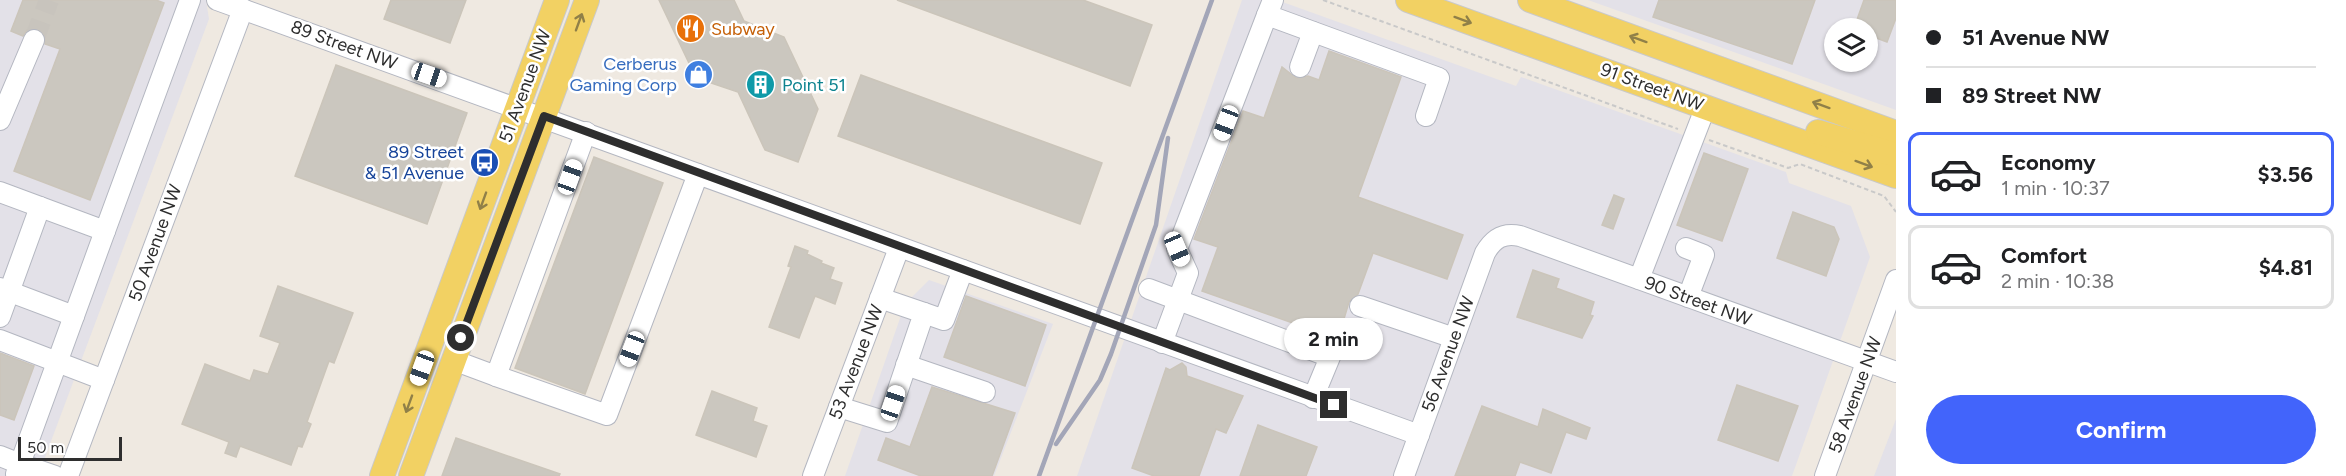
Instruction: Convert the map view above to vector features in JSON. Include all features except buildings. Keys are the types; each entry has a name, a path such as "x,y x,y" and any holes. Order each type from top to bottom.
{"main road":[{"name":"51 Avenue NW","path":"382,476 557,0"},
{"name":"51 Avenue NW","path":"411,476 587,0"},
{"name":"91 Street NW","path":"1408,0 1709,106 1896,176"},
{"path":"1530,0 1896,133"},
{"path":"1709,106 1750,110 1896,155"}],"street":[{"path":"18,470 190,0"},
{"name":"89 Street NW","path":"217,0 544,116 899,248 1419,435"},
{"path":"1162,343 1188,273 1177,249 1270,8 1313,32 1439,78 1426,116"},
{"name":"50 Avenue NW","path":"68,476 243,9"},
{"path":"1300,67 1313,32"},
{"path":"0,120 34,40"},
{"path":"1639,279 1695,135 1709,106"},
{"path":"496,376 586,132"},
{"path":"453,360 607,415 698,174"},
{"path":"0,192 105,231"},
{"path":"0,317 5,290 40,207"},
{"name":"90 Street NW","path":"1499,237 1520,236 1896,372"},
{"name":"56 Avenue NW","path":"1404,476 1485,253 1499,237"},
{"name":"53 Avenue NW","path":"813,476 899,248"},
{"path":"1686,248 1704,255 1688,297"},
{"path":"880,298 944,320 963,270"},
{"name":"58 Avenue NW","path":"1825,476 1896,280"},
{"path":"1149,289 1330,357 1313,398"},
{"path":"5,290 74,316"},
{"path":"1360,306 1454,338"},
{"path":"839,407 887,422 924,313"},
{"path":"0,340 104,380"},
{"path":"906,365 985,392"},
{"path":"0,456 18,470 55,476"}],"path":[{"path":"1323,0 1788,168 1800,164 1884,196 1896,212"}],"shaded area":[{"path":"0,0 206,0 209,19 38,476 0,476"},
{"path":"1242,0 1277,0 1516,86 1521,77 1786,172 1789,183 1851,206 1870,257 1792,476 1077,476"},
{"path":"1588,0 1896,0 1896,110"},
{"path":"929,280 1053,324 994,476 845,476 905,304"},
{"path":"1896,419 1896,476 1874,476"}],"tunnel":[{"path":"34,40 49,0"}],"railway":[{"path":"1039,476 1212,0"},
{"path":"1056,444 1100,380 1111,354 1156,225 1168,138"}],"place":[{"name":"Subway","path":"690,29"},
{"name":"Cerberus Gaming Corp","path":"698,74"},
{"name":"Point 51","path":"761,85"},
{"name":"89 Street & 51 Avenue","path":"485,162"}],"route":[{"path":"461,338 544,116 899,248 1334,405"}]}
